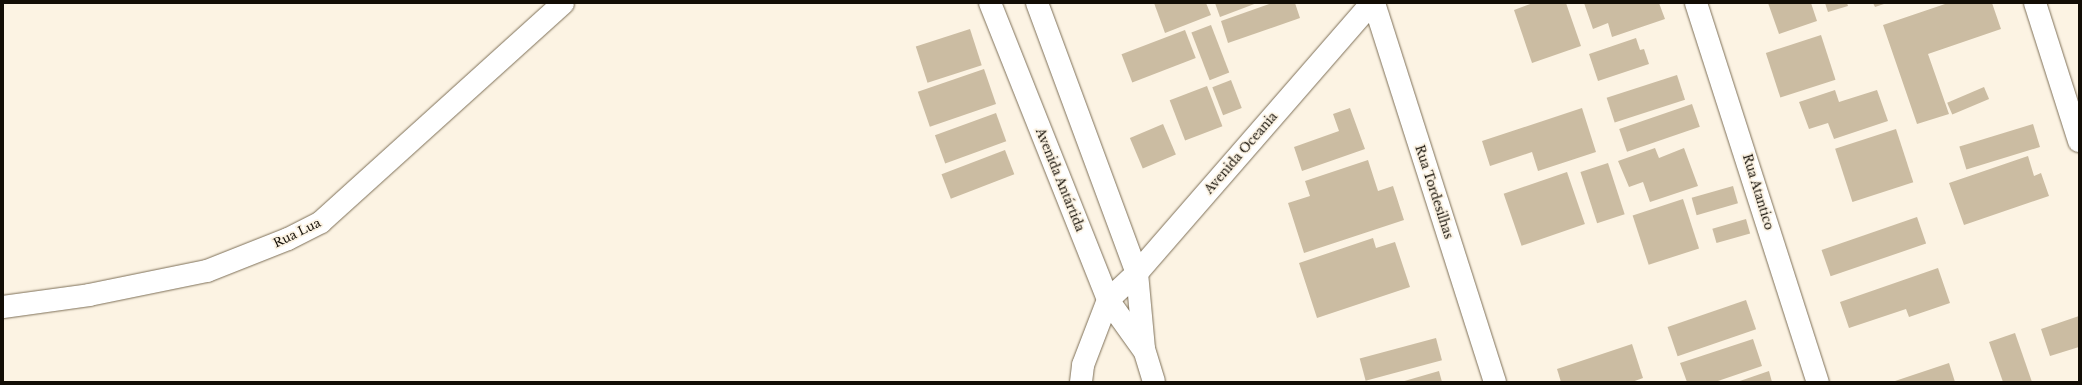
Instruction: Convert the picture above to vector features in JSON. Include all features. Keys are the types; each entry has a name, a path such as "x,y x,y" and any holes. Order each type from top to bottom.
{"street":[{"name":"Rua Lua","path":"3,307 89,295 207,271 281,242 321,222 563,3"},
{"name":"Avenida Antártida","path":"990,3 1108,300 1144,350"},
{"name":"Avenida Antártida","path":"1037,3 1137,273 1144,350 1154,382"},
{"name":"Avenida Oceania","path":"1108,300 1137,273 1373,3"},
{"name":"Rua Tordesilhas","path":"1373,3 1495,382"},
{"name":"Rua Atantico","path":"1696,3 1818,382"},
{"path":"2035,3 2074,112 2079,141"},
{"path":"1081,382 1083,365 1108,300"}],"building":[{"path":"1154,3 1206,3 1211,15 1165,33"},
{"path":"1215,3 1257,3 1220,17"},
{"path":"1272,3 1295,3 1300,18 1228,43 1221,21"},
{"path":"1533,3 1566,3 1581,46 1532,63 1514,10"},
{"path":"1584,3 1659,3 1665,19 1612,37 1608,23 1593,29"},
{"path":"1768,3 1811,3 1817,21 1779,34"},
{"path":"1825,3 1847,3 1848,6 1828,12"},
{"path":"1873,3 1887,3 1875,7"},
{"path":"1948,3 1992,3 2001,29 1928,54 1949,114 1917,124 1883,25"},
{"path":"1211,25 1229,73 1210,80 1191,33"},
{"path":"970,29 982,65 928,83 916,47"},
{"path":"1185,30 1196,58 1132,82 1122,54"},
{"path":"1821,35 1836,80 1780,98 1766,53"},
{"path":"1636,38 1640,50 1644,49 1649,64 1598,81 1589,54"},
{"path":"984,69 996,104 930,127 918,92"},
{"path":"1677,75 1685,100 1615,123 1607,98"},
{"path":"1231,80 1242,108 1223,115 1212,87"},
{"path":"1207,86 1222,126 1185,140 1170,100"},
{"path":"1984,87 1989,99 1952,115 1947,103"},
{"path":"1835,90 1839,102 1877,90 1888,121 1834,139 1828,123 1809,129 1799,102"},
{"path":"1692,104 1700,127 1627,152 1619,129"},
{"path":"1350,108 1365,149 1302,171 1294,147 1339,131 1333,114"},
{"path":"1582,108 1596,152 1538,171 1532,152 1490,166 1482,141"},
{"path":"996,113 1006,141 945,163 935,135"},
{"path":"1163,124 1176,154 1143,168 1130,138"},
{"path":"2033,124 2040,147 1966,169 1959,147"},
{"path":"1896,129 1913,182 1852,202 1835,149"},
{"path":"1655,148 1659,158 1684,148 1698,186 1650,202 1643,182 1629,187 1618,161"},
{"path":"1005,150 1014,174 951,199 942,174"},
{"path":"2028,156 2034,176 2041,173 2049,196 1964,225 1949,183"},
{"path":"1368,160 1378,191 1393,186 1404,220 1304,253 1288,203 1310,196 1305,181"},
{"path":"1608,163 1625,214 1597,223 1580,172"},
{"path":"1567,172 1585,224 1522,246 1504,194"},
{"path":"1733,186 1738,203 1697,215 1692,198"},
{"path":"1683,199 1699,248 1649,265 1633,215"},
{"path":"1917,217 1926,243 1831,276 1822,250"},
{"path":"1746,219 1750,233 1716,243 1712,229"},
{"path":"1373,238 1376,248 1395,242 1410,287 1317,318 1299,263"},
{"path":"1938,268 1950,303 1909,317 1906,309 1849,328 1840,302"},
{"path":"1746,300 1756,329 1678,356 1668,327"},
{"path":"2079,316 2079,347 2050,356 2041,329"},
{"path":"2015,333 2032,382 2003,382 1989,342"},
{"path":"1436,338 1442,360 1366,381 1360,358"},
{"path":"1753,339 1762,366 1715,382 1687,382 1680,363"},
{"path":"1632,344 1643,378 1632,382 1561,382 1557,369"},
{"path":"1949,363 1955,382 1892,382"},
{"path":"1439,371 1442,382 1401,382"},
{"path":"1769,371 1772,382 1737,382"}]}
